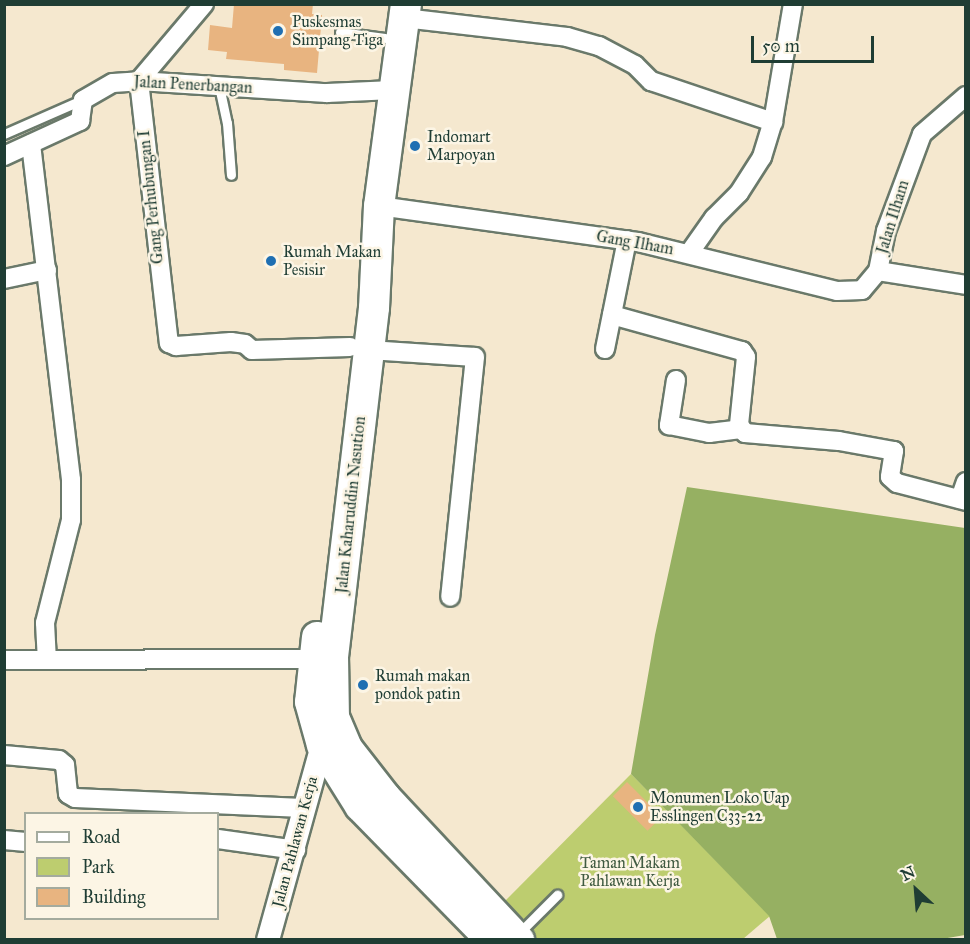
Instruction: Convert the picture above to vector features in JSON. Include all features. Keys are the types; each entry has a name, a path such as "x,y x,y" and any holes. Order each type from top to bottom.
{"highway":[{"name":"Jalan Kaharuddin Nasution","path":"331,739 334,717 333,656 359,348 396,16"},
{"name":"Jalan Kaharuddin Nasution","path":"387,90 379,207 310,702 331,739 346,748 386,798 508,938"}],"street":[{"path":"139,81 204,4"},
{"path":"690,252 714,218 739,193 762,157 773,122 793,4"},
{"path":"396,16 567,37 599,46 635,65 651,81 773,122"},
{"name":"Jalan Penerbangan","path":"83,100 113,84 139,81 327,93 387,90"},
{"name":"Gang Perhubungan I","path":"139,81 163,313 172,346 231,342 245,344 252,350 359,348"},
{"name":"Jalan Ilham","path":"966,96 922,134 886,231 878,271 966,285"},
{"path":"4,156 80,121 83,100"},
{"path":"31,144 48,270 71,480 71,520 45,623 47,660"},
{"name":"Gang Ilham","path":"379,207 627,240 690,252 837,291 862,290 878,271"},
{"path":"605,349 627,240"},
{"path":"4,279 48,270"},
{"path":"612,315 742,351 746,357 741,429"},
{"path":"359,348 475,357 450,597"},
{"path":"676,380 669,424 709,433 741,429 745,433 839,441 894,451 890,477 897,483 964,494"},
{"path":"4,660 315,659"},
{"name":"Jalan Pahlawan Kerja","path":"268,939 296,850 303,808 331,739"},
{"path":"4,755 59,760 65,765 68,794 75,798 303,808"},
{"path":"219,839 296,850"},
{"path":"4,840 24,842"}],"lane":[{"path":"340,32 396,16"},
{"path":"219,86 227,123 231,174"},
{"name":"Jalan Penerbangan","path":"4,134 83,100"},
{"path":"508,938 557,895"}],"green space":[{"path":"687,487 965,528 965,935 936,940 777,939 769,916 631,774 655,635"},
{"name":"Taman Makam Pahlawan Kerja","path":"631,774 770,916 743,939 531,940 500,906"}],"building":[{"path":"234,4 313,4 312,14 322,15 317,73 284,70 284,64 226,59 227,52 208,50 210,25 232,28"},
{"name":"Monumen Loko Uap Esslingen C33-22","path":"627,782 662,817 648,831 613,796"}],"place":[{"name":"Puskesmas Simpang Tiga","path":"278,31"},
{"name":"Indomart Marpoyan","path":"415,146"},
{"name":"Rumah Makan Pesisir","path":"271,261"},
{"name":"Rumah makan pondok patin","path":"363,685"},
{"name":"Monumen Loko Uap Esslingen C33-22","path":"638,807"}]}
